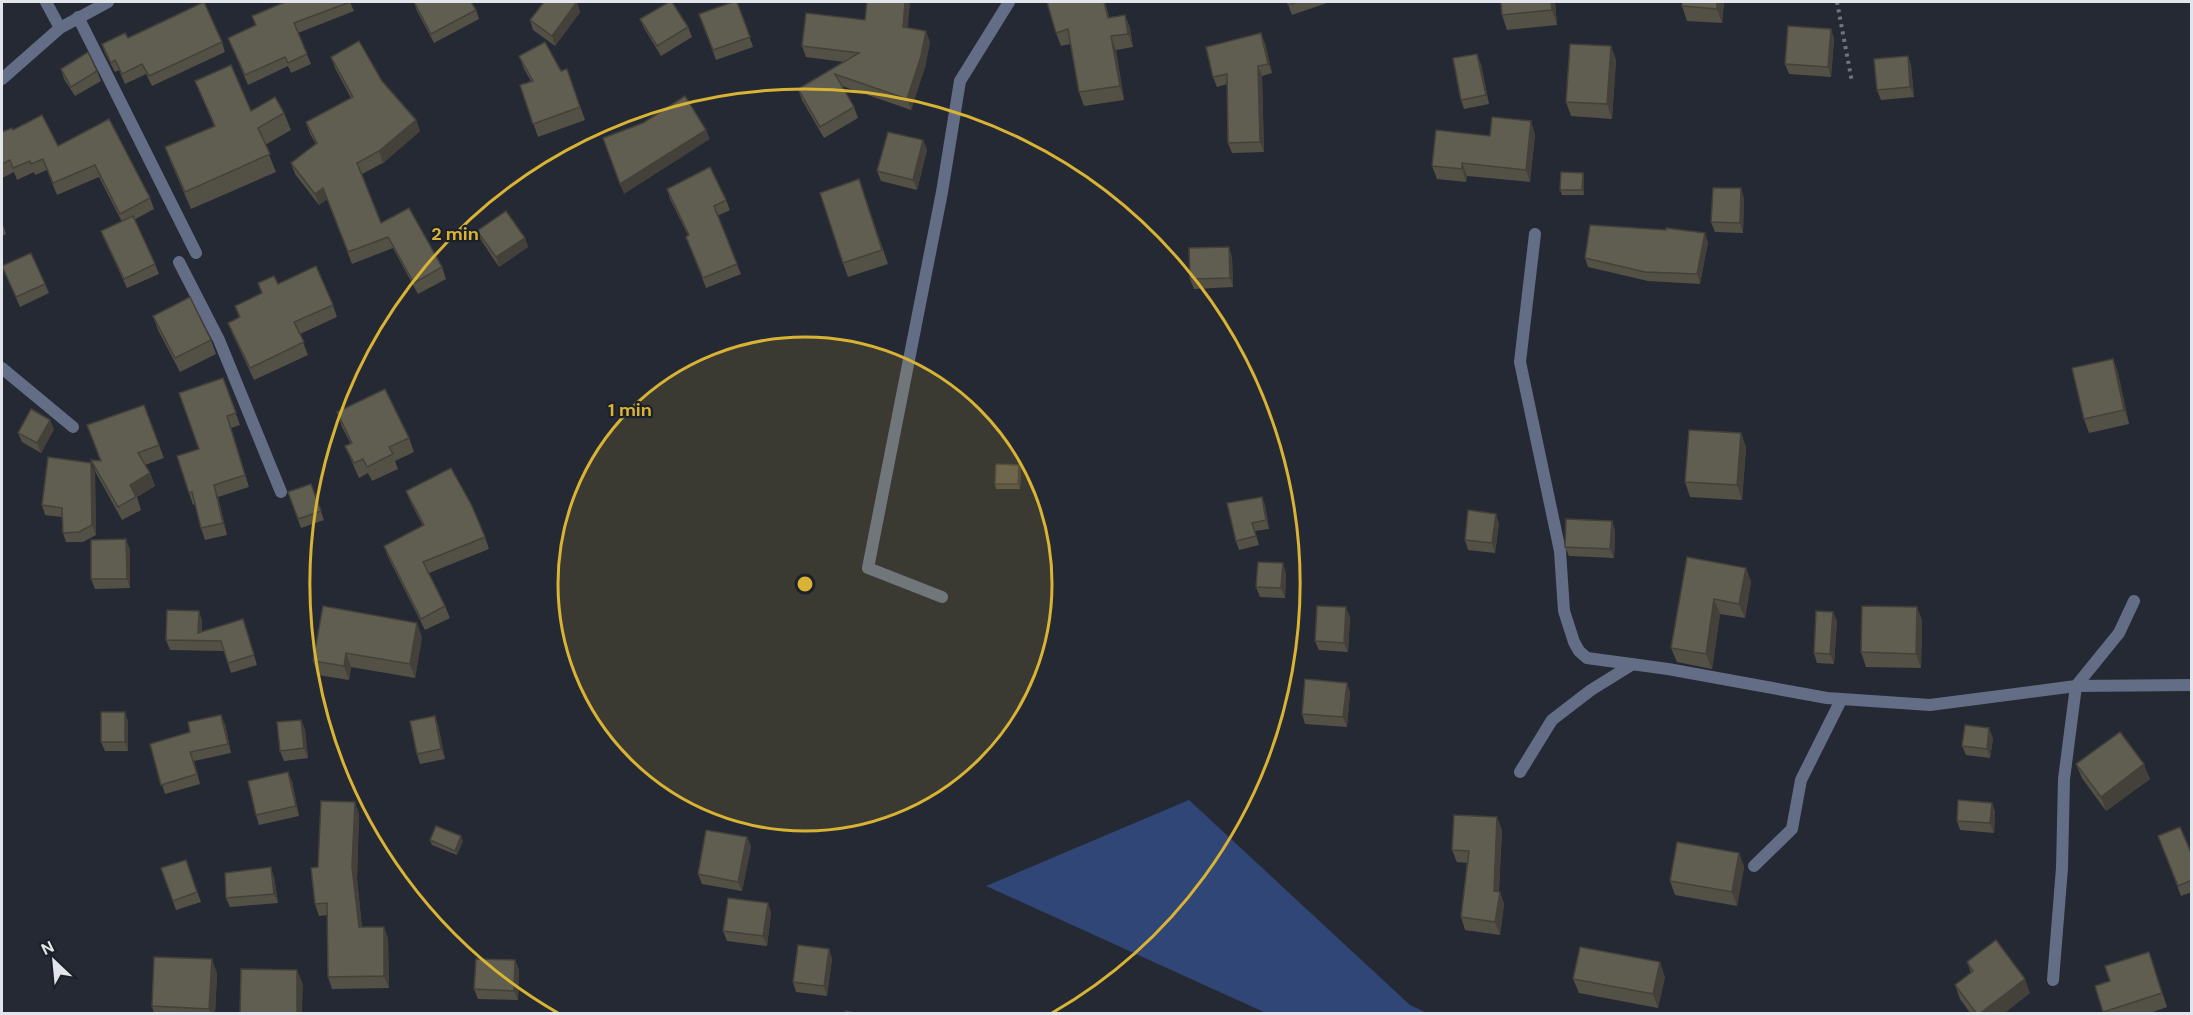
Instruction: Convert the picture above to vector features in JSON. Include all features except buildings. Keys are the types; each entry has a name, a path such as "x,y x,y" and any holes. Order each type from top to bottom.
{"street":[{"path":"46,2 60,28"},
{"path":"2,79 60,28 108,2"},
{"path":"942,597 868,568 942,192 960,81 1010,2"},
{"path":"78,17 196,253"},
{"path":"1535,234 1520,362 1560,551 1564,611 1574,642 1587,658 1841,699 1930,705 2076,686 2192,685"},
{"path":"179,262 219,340 281,492"},
{"path":"2,368 73,428"},
{"path":"2053,980 2062,868 2064,779 2076,686 2119,633 2134,601"},
{"path":"1520,772 1552,720 1591,690 1634,664"},
{"path":"1754,866 1792,829 1801,780 1841,699"}],"path":[{"path":"1837,2 1852,82"}],"shaded area":[{"path":"1189,800 1410,1005 1427,1013 1266,1013 986,886"}]}
